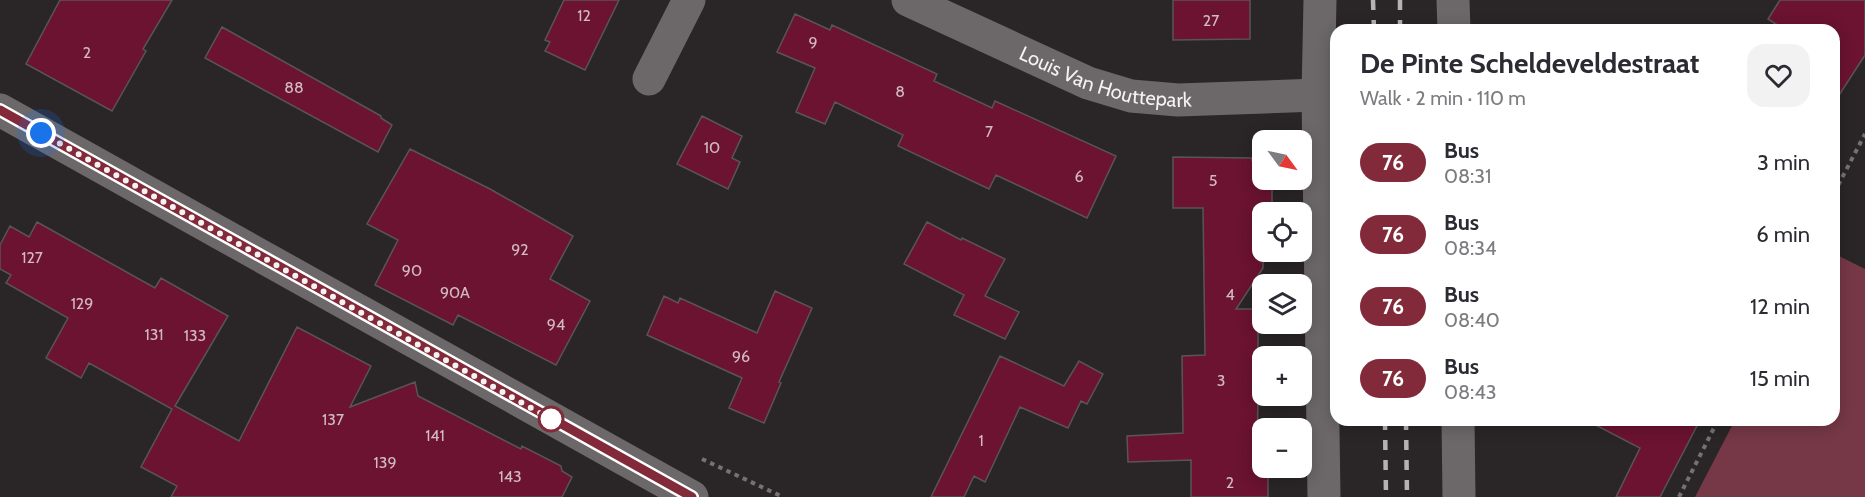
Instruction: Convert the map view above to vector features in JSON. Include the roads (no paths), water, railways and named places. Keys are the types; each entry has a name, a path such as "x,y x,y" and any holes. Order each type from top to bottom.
{"street":[{"path":"649,79 689,0"},
{"name":"Louis Van Houttepark","path":"908,0 1088,83 1131,96 1178,100 1318,95"},
{"path":"1320,0 1318,95 1324,497"},
{"path":"1453,0 1454,24"},
{"path":"0,110 692,497"},
{"path":"1458,426 1460,497"}],"railway":[{"path":"1373,0 1374,24"},
{"path":"1400,0 1400,24"},
{"path":"1385,426 1386,497"},
{"path":"1406,426 1407,497"}]}
